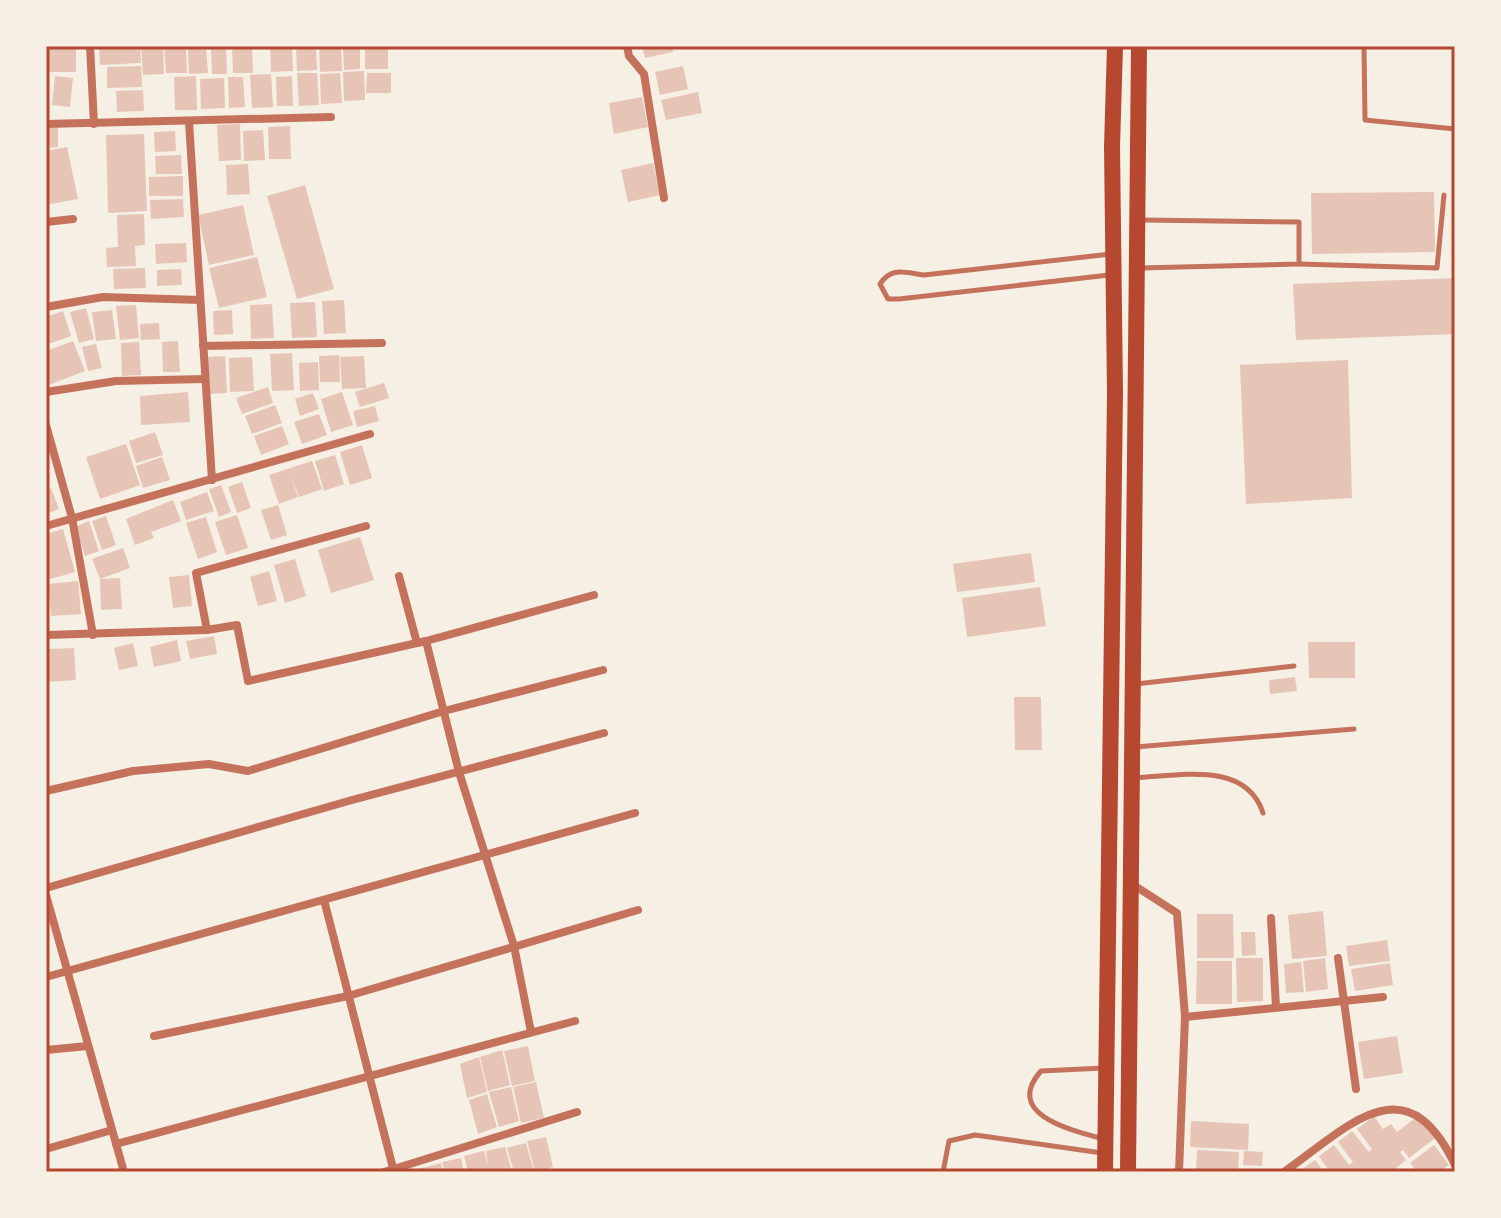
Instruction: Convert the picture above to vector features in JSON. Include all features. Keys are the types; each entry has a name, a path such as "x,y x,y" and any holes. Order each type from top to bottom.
{"highway":[{"path":"1105,1172 1115,46"},
{"path":"1128,1172 1139,46"}],"street":[{"path":"90,46 94,124"},
{"path":"627,46 629,56 644,74 664,198"},
{"path":"46,124 331,117"},
{"path":"189,122 212,480"},
{"path":"46,222 73,219"},
{"path":"46,307 103,297 200,300"},
{"path":"203,346 382,343"},
{"path":"46,392 116,381 205,379"},
{"path":"46,425 72,518 93,635"},
{"path":"46,526 370,434"},
{"path":"207,630 196,573 366,526"},
{"path":"399,576 444,711 459,772 514,946 531,1032"},
{"path":"46,635 207,630 237,625 248,681 422,642 594,595"},
{"path":"46,791 133,771 209,764 248,771 444,711 603,670"},
{"path":"46,888 604,733"},
{"path":"46,977 635,813"},
{"path":"1132,884 1177,913 1185,1017 1179,1172"},
{"path":"46,895 124,1172"},
{"path":"324,900 390,1171 577,1112"},
{"path":"154,1036 348,996 638,910"},
{"path":"1271,918 1276,1007"},
{"path":"1338,958 1356,1089"},
{"path":"1185,1017 1383,997"},
{"path":"116,1144 575,1021"},
{"path":"46,1050 88,1046"},
{"path":"1284,1172 1375,1111 1411,1111 1424,1117 1455,1165"},
{"path":"46,1149 112,1130"}],"lane":[{"path":"1364,46 1365,120 1455,129"},
{"path":"1137,268 1299,264 1437,268 1444,195"},
{"path":"1137,220 1299,222 1299,264"},
{"path":"1114,254 924,275 891,272 880,284 888,299 899,299 1114,275"},
{"path":"1135,684 1294,666"},
{"path":"1134,747 1354,729"},
{"path":"1133,778 1225,776 1243,782 1259,799 1263,813"},
{"path":"1105,1146 1044,1118 1036,1111 1031,1091 1032,1081 1041,1071 1106,1069"},
{"path":"943,1172 949,1141 961,1136 1105,1146"}],"building":[{"path":"46,46 76,46 76,72 46,72"},
{"path":"99,46 140,46 141,63 100,65"},
{"path":"141,46 163,46 164,74 143,75"},
{"path":"164,46 186,46 187,73 166,73"},
{"path":"232,46 252,46 253,73 233,73"},
{"path":"270,46 292,46 293,71 271,72"},
{"path":"296,46 316,46 317,70 297,71"},
{"path":"319,46 341,46 342,71 320,72"},
{"path":"343,46 360,46 360,69 344,70"},
{"path":"365,46 388,46 388,69 365,69"},
{"path":"642,46 672,46 673,52 645,58"},
{"path":"206,47 208,73 189,74 188,48"},
{"path":"226,47 227,74 212,74 211,48"},
{"path":"141,66 142,87 107,88 107,67"},
{"path":"683,66 688,89 660,95 655,72"},
{"path":"364,71 365,100 344,101 343,72"},
{"path":"297,73 317,73 319,105 299,106"},
{"path":"340,73 342,103 321,104 320,74"},
{"path":"367,73 391,73 391,93 366,93"},
{"path":"271,74 273,107 252,108 250,75"},
{"path":"55,76 73,78 70,107 52,105"},
{"path":"196,76 197,110 175,110 174,77"},
{"path":"292,76 293,106 277,106 276,77"},
{"path":"228,77 243,77 245,107 229,108"},
{"path":"224,78 225,108 201,109 200,79"},
{"path":"143,90 144,111 117,112 116,91"},
{"path":"698,92 702,113 666,120 661,100"},
{"path":"642,97 648,127 614,134 609,103"},
{"path":"240,124 241,160 219,161 217,125"},
{"path":"290,126 291,159 269,159 268,127"},
{"path":"46,128 58,128 58,147 46,148"},
{"path":"263,130 265,160 244,161 243,131"},
{"path":"175,131 176,151 155,152 154,132"},
{"path":"144,134 147,211 108,213 106,135"},
{"path":"67,147 78,199 46,205 46,151"},
{"path":"181,155 182,174 156,174 155,156"},
{"path":"653,163 660,195 628,202 621,170"},
{"path":"248,164 250,194 227,195 226,165"},
{"path":"183,176 183,196 149,196 149,177"},
{"path":"305,185 334,289 297,299 267,196"},
{"path":"1434,192 1435,252 1312,254 1311,193"},
{"path":"183,199 184,217 151,219 150,200"},
{"path":"243,205 254,255 209,265 198,215"},
{"path":"144,214 145,245 135,246 136,266 107,267 106,248 118,247 117,215"},
{"path":"186,243 187,262 156,264 155,244"},
{"path":"257,257 267,297 219,308 209,268"},
{"path":"145,268 146,288 114,289 113,269"},
{"path":"181,269 182,285 157,286 157,270"},
{"path":"1455,278 1455,334 1296,340 1293,284"},
{"path":"344,300 346,333 324,334 322,301"},
{"path":"315,302 317,337 292,338 290,303"},
{"path":"272,304 274,338 251,339 250,305"},
{"path":"136,305 139,338 120,340 116,306"},
{"path":"86,308 94,339 79,343 70,312"},
{"path":"112,310 116,339 96,341 92,312"},
{"path":"232,310 233,334 214,335 213,311"},
{"path":"63,311 71,336 46,345 46,317"},
{"path":"159,323 160,339 141,340 140,324"},
{"path":"73,341 85,371 46,386 46,351"},
{"path":"178,341 180,372 163,372 162,342"},
{"path":"139,342 141,375 122,376 121,343"},
{"path":"96,344 102,368 88,371 82,347"},
{"path":"292,353 294,390 272,391 270,354"},
{"path":"339,355 340,382 320,382 319,356"},
{"path":"225,356 227,393 208,394 207,357"},
{"path":"364,356 366,388 342,389 340,357"},
{"path":"252,357 254,391 230,392 229,358"},
{"path":"1348,360 1352,498 1246,504 1240,365"},
{"path":"318,362 319,390 300,391 299,363"},
{"path":"384,383 389,398 360,407 355,392"},
{"path":"268,387 273,403 242,414 236,398"},
{"path":"188,392 190,422 141,425 140,396"},
{"path":"342,392 353,425 331,432 321,399"},
{"path":"313,393 319,409 300,416 295,399"},
{"path":"275,405 282,423 252,434 245,416"},
{"path":"375,406 379,421 357,427 353,411"},
{"path":"319,414 327,435 302,444 294,422"},
{"path":"282,426 289,444 261,455 254,436"},
{"path":"155,432 163,455 136,463 129,441"},
{"path":"126,444 140,485 100,499 86,457"},
{"path":"362,445 372,478 350,485 340,452"},
{"path":"335,455 344,484 324,491 315,461"},
{"path":"162,457 170,480 143,488 136,466"},
{"path":"312,461 322,489 299,497 290,474 298,497 279,504 269,475"},
{"path":"242,482 251,508 237,513 228,487"},
{"path":"221,485 231,512 219,517 209,489"},
{"path":"51,488 59,509 46,514 46,490"},
{"path":"207,492 214,511 186,520 180,502"},
{"path":"173,500 181,521 151,532 154,538 135,545 126,519"},
{"path":"278,505 287,535 271,540 261,510"},
{"path":"237,515 248,548 226,555 215,522"},
{"path":"106,516 116,545 102,550 92,521"},
{"path":"206,517 217,552 198,559 186,523"},
{"path":"89,521 99,551 85,556 75,527"},
{"path":"63,529 75,572 47,580 46,534"},
{"path":"360,537 374,580 331,593 318,550"},
{"path":"123,548 130,568 100,579 92,559"},
{"path":"1031,553 1035,582 957,592 953,564"},
{"path":"295,559 306,596 285,603 274,565"},
{"path":"269,571 277,601 258,606 250,577"},
{"path":"189,575 192,606 173,608 169,577"},
{"path":"120,578 122,609 101,610 100,579"},
{"path":"78,581 81,614 51,616 48,584"},
{"path":"1040,587 1046,626 967,637 962,598"},
{"path":"214,636 217,654 190,659 186,641"},
{"path":"177,640 181,661 154,667 150,647"},
{"path":"1308,642 1355,642 1355,678 1309,678"},
{"path":"133,643 138,666 119,670 114,648"},
{"path":"74,648 76,680 46,682 46,649"},
{"path":"1295,677 1297,691 1270,694 1269,680"},
{"path":"1014,697 1041,697 1042,750 1015,750"},
{"path":"1323,911 1327,956 1292,959 1288,915"},
{"path":"1197,914 1233,914 1234,958 1197,958"},
{"path":"1241,932 1255,932 1256,955 1242,956"},
{"path":"1387,940 1390,961 1349,966 1346,946"},
{"path":"1236,958 1263,958 1263,1001 1237,1002"},
{"path":"1325,958 1328,989 1306,992 1303,961"},
{"path":"1197,961 1232,961 1232,1004 1196,1004"},
{"path":"1301,962 1304,992 1286,993 1284,964"},
{"path":"1390,963 1393,985 1355,991 1351,969"},
{"path":"1397,1036 1403,1073 1364,1079 1358,1042"},
{"path":"528,1046 535,1081 512,1086 504,1051"},
{"path":"502,1050 510,1085 488,1091 480,1057"},
{"path":"479,1057 487,1092 467,1098 460,1064"},
{"path":"536,1082 544,1118 521,1123 513,1087"},
{"path":"511,1087 519,1121 499,1127 489,1092"},
{"path":"487,1094 497,1127 478,1134 469,1100"},
{"path":"1374,1116 1383,1129 1391,1124 1397,1132 1418,1116 1435,1138 1409,1158 1403,1150 1400,1152 1406,1160 1391,1172 1330,1172 1319,1156 1334,1145 1349,1165 1353,1162 1338,1142 1352,1131 1369,1152 1372,1149 1357,1129"},
{"path":"1191,1121 1249,1124 1248,1150 1190,1147"},
{"path":"546,1137 553,1167 535,1172 527,1141"},
{"path":"526,1143 534,1172 514,1172 507,1148"},
{"path":"1434,1145 1449,1165 1443,1169 1445,1172 1417,1172 1410,1163"},
{"path":"505,1147 512,1172 468,1172 464,1156 484,1151 488,1166 486,1151"},
{"path":"1197,1150 1239,1152 1238,1172 1196,1172"},
{"path":"1244,1151 1263,1152 1262,1166 1243,1165"},
{"path":"461,1158 464,1172 445,1172 442,1162"},
{"path":"1315,1160 1324,1172 1298,1172"},
{"path":"441,1163 443,1172 410,1172 410,1171"}]}
